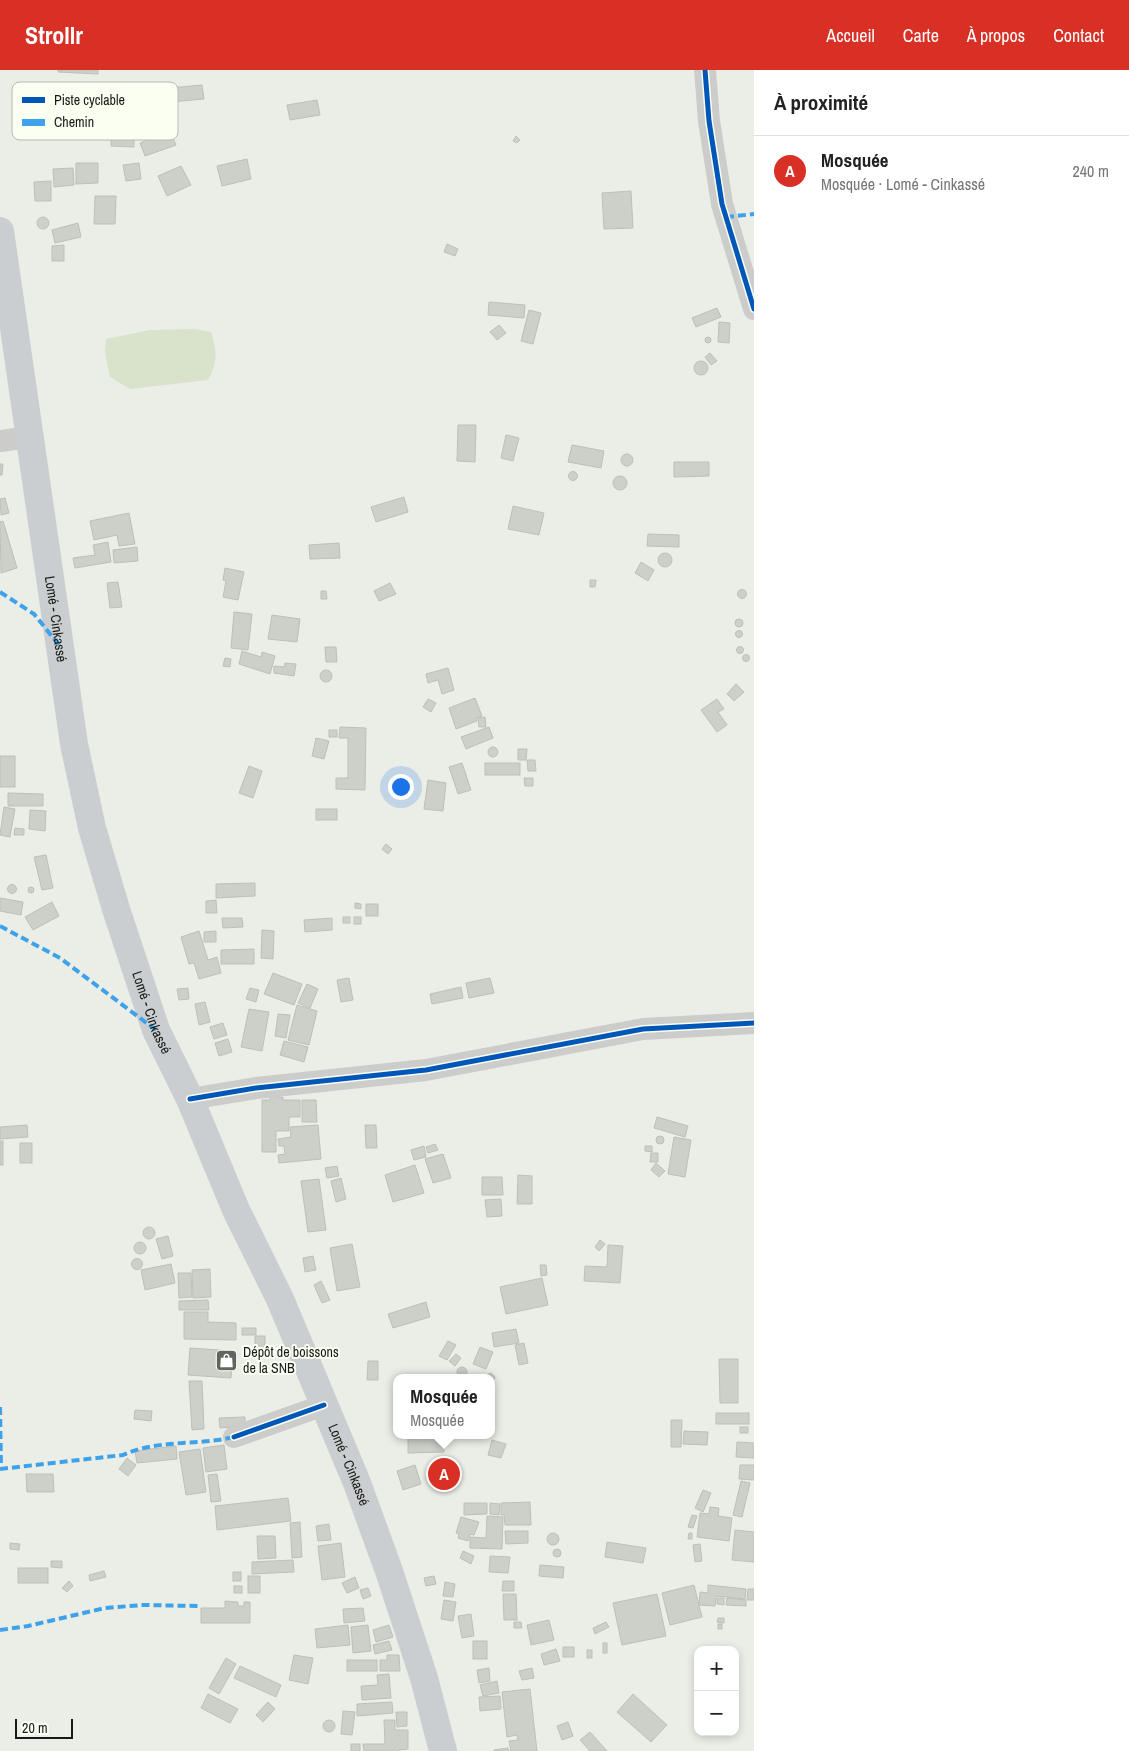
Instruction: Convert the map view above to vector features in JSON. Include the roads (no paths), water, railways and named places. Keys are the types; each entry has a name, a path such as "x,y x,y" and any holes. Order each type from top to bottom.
{"highway":[{"name":"Lomé - Cinkassé","path":"0,232 74,744 92,828 116,910 156,1030 190,1099 236,1210 280,1299 357,1483 389,1571 424,1678 443,1751"}],"street":[{"path":"705,70 709,121 722,204 754,310"},
{"path":"0,441 30,437"},
{"path":"190,1099 256,1088 426,1070 643,1029 754,1023"},
{"path":"234,1437 324,1405"}],"place":[{"name":"Dépôt de boissons de la SNB","path":"227,1360"},
{"name":"Mosquée","path":"444,1474"}]}
